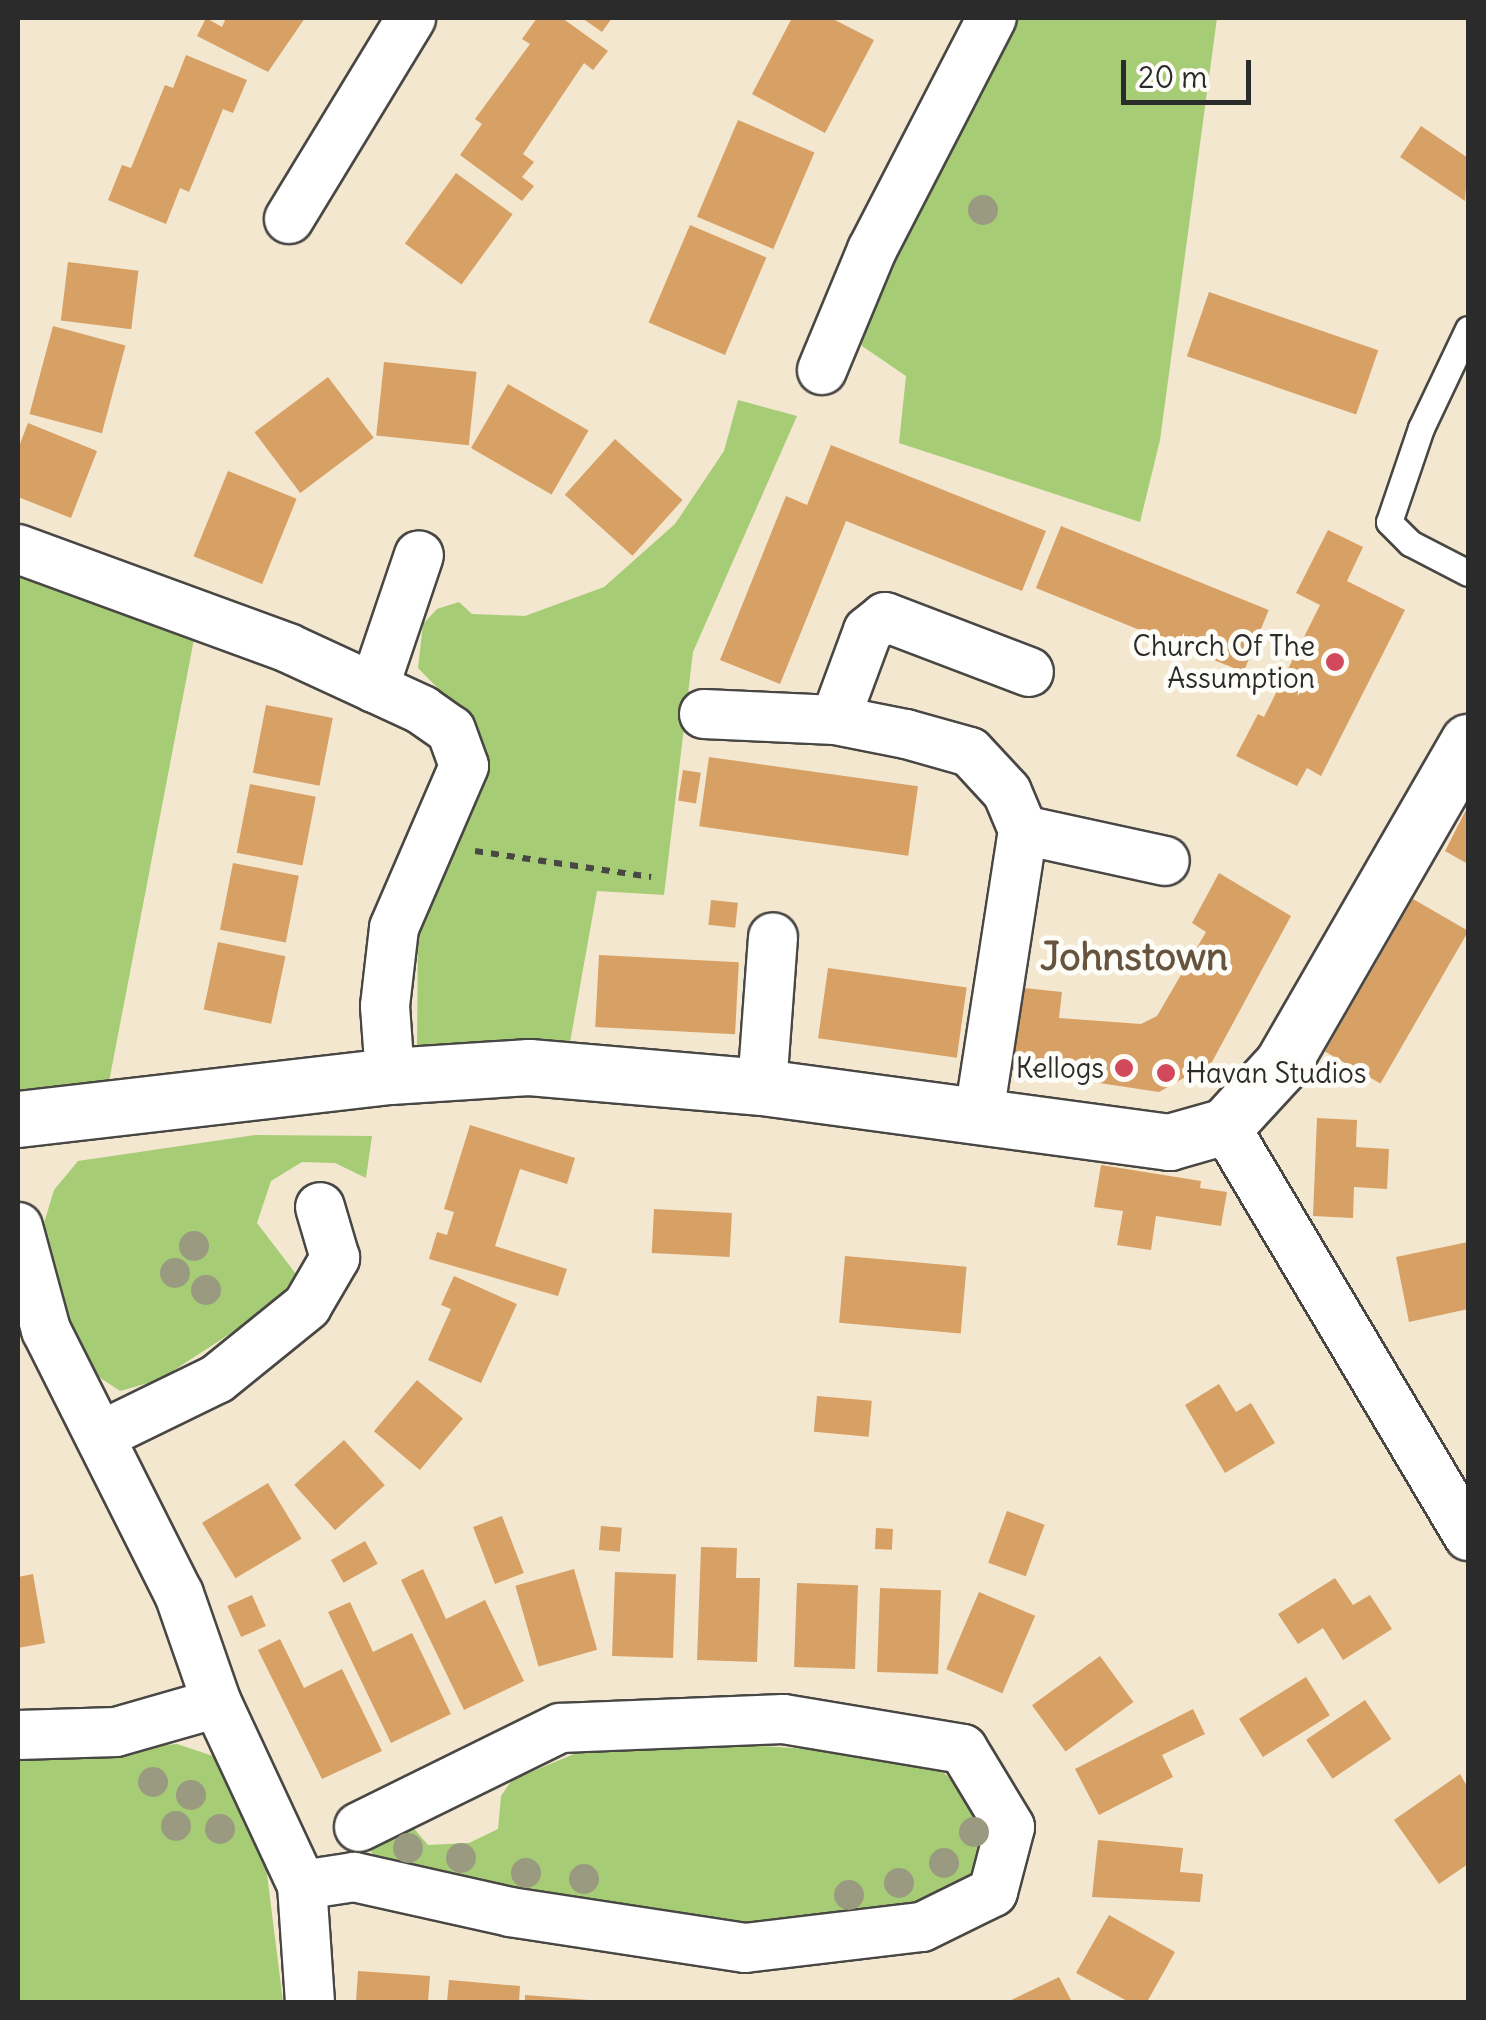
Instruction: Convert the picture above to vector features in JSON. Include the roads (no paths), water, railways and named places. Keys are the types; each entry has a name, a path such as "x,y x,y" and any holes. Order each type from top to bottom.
{"street":[{"path":"289,219 410,18"},
{"path":"822,370 872,250 992,18"},
{"path":"18,549 288,648 451,730 464,766 394,928 385,1006 390,1076"},
{"path":"374,688 419,555"},
{"path":"835,720 868,630 884,617 1030,672"},
{"path":"704,714 835,720 970,752 1008,792 1023,830 979,1116"},
{"path":"18,1119 390,1076 528,1068 762,1087 1169,1142 1226,1126 1282,1064 1468,742"},
{"path":"1023,830 1165,861"},
{"path":"762,1087 773,938"},
{"path":"1226,1126 1468,1536"},
{"path":"100,1436 217,1378 307,1306 335,1258 320,1207"},
{"path":"18,1227 32,1326 100,1436 179,1594 217,1703 302,1885 310,2002"},
{"path":"18,1735 116,1732 217,1703"},
{"path":"302,1885 354,1878 510,1912 745,1948 922,1927 993,1892 1010,1827 963,1748 783,1719 560,1728 359,1827"}],"lane":[{"path":"1468,330 1460,335 1421,428 1389,522 1410,544 1468,573"}],"place":[{"name":"Church Of The Assumption","path":"1335,662"},
{"name":"Kellogs","path":"1124,1068"},
{"name":"Havan Studios","path":"1166,1073"}],"district":[{"name":"Johnstown","path":"1134,957"}]}
